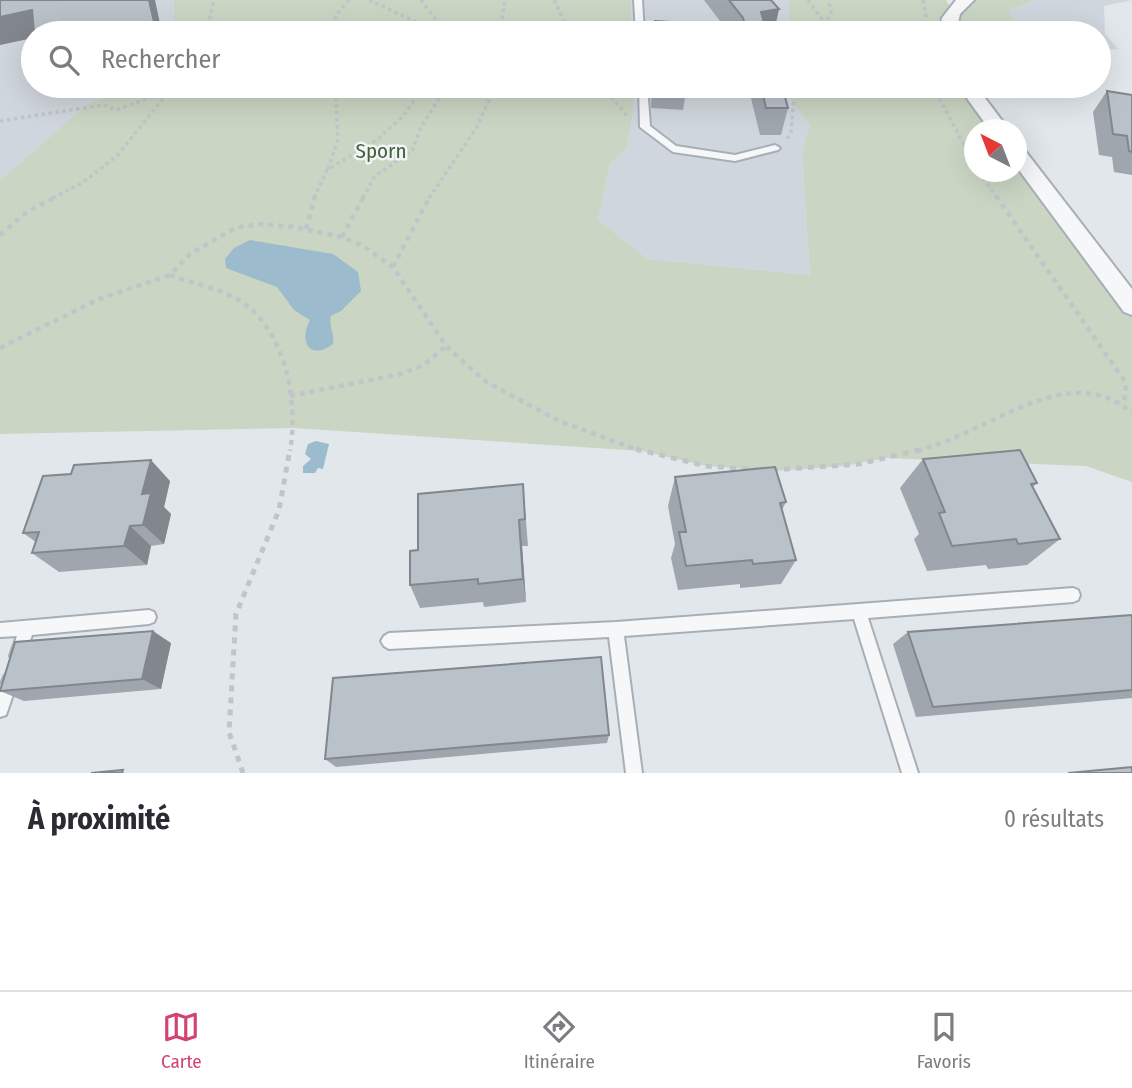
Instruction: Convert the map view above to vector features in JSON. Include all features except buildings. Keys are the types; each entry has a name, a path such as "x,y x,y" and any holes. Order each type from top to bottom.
{"street":[{"path":"948,21 952,11 966,0"},
{"path":"976,98 992,119"},
{"path":"1027,165 1132,306"}],"lane":[{"path":"638,0 639,21"},
{"path":"644,98 645,127 673,149 735,158 775,148"},
{"path":"389,641 616,629 1073,596"},
{"path":"859,611 910,773"},
{"path":"0,630 149,617"},
{"path":"0,709 27,628"},
{"path":"616,629 634,773"}],"path":[{"path":"209,21 214,0"},
{"path":"334,21 349,0"},
{"path":"369,0 414,21"},
{"path":"421,0 437,21"},
{"path":"502,21 505,0"},
{"path":"554,0 564,21"},
{"path":"808,0 823,21"},
{"path":"828,0 831,11 828,21"},
{"path":"923,0 927,21"},
{"path":"0,121 104,105 116,110 147,98"},
{"path":"0,235 27,212 82,183 117,156 164,98"},
{"path":"306,229 314,199 338,139 334,120 335,98"},
{"path":"327,170 377,139 403,116 416,98"},
{"path":"341,237 375,176 412,151 421,127 439,98"},
{"path":"393,267 434,188 479,123 492,98"},
{"path":"611,98 622,113 645,127"},
{"path":"775,148 786,142 791,132 794,98"},
{"path":"939,98 964,144"},
{"path":"986,182 1126,383 1124,405"},
{"path":"0,348 99,299 170,275 190,254 211,240 235,228 259,224 306,229 341,237 363,246 393,267 446,346 485,381 559,421 642,451 706,466 775,471 845,466 908,454 971,430 1027,404 1063,392 1086,394 1124,405 1132,413"},
{"path":"170,275 237,299 260,318 278,348 288,380 294,428 279,510 236,614 229,732 243,773"},
{"path":"290,396 400,374 424,365 446,346"}],"shaded area":[{"path":"0,0 174,0 173,21 21,21 21,98 104,98 89,103 0,180"},
{"path":"631,0 789,0 790,21 632,21"},
{"path":"1035,0 1132,0 1104,6 1105,21 1012,21 1009,10"},
{"path":"633,98 790,98 811,125 802,152 810,275 648,259 598,220 610,164 626,150 633,114"}],"green space":[{"path":"174,0 631,0 632,21 173,21"},
{"path":"789,0 946,0 952,10 966,0 1035,0 1009,10 1012,21 789,21"},
{"name":"Sporn","path":"104,98 633,98 633,114 626,150 610,164 598,220 648,259 810,275 802,152 810,125 789,98 976,98 992,119 964,119 964,182 1027,182 1027,165 1132,306 1132,482 1086,466 886,458 844,466 775,471 706,466 642,451 294,428 0,434 0,180 89,103"}],"water":[{"path":"250,240 333,254 358,272 361,291 341,311 331,316 333,344 318,351 312,350 308,347 305,335 310,320 294,310 277,287 226,268 225,259 234,248"},
{"path":"316,441 329,444 323,469 318,468 315,473 303,473 303,466 311,459 305,454 308,444"}]}
